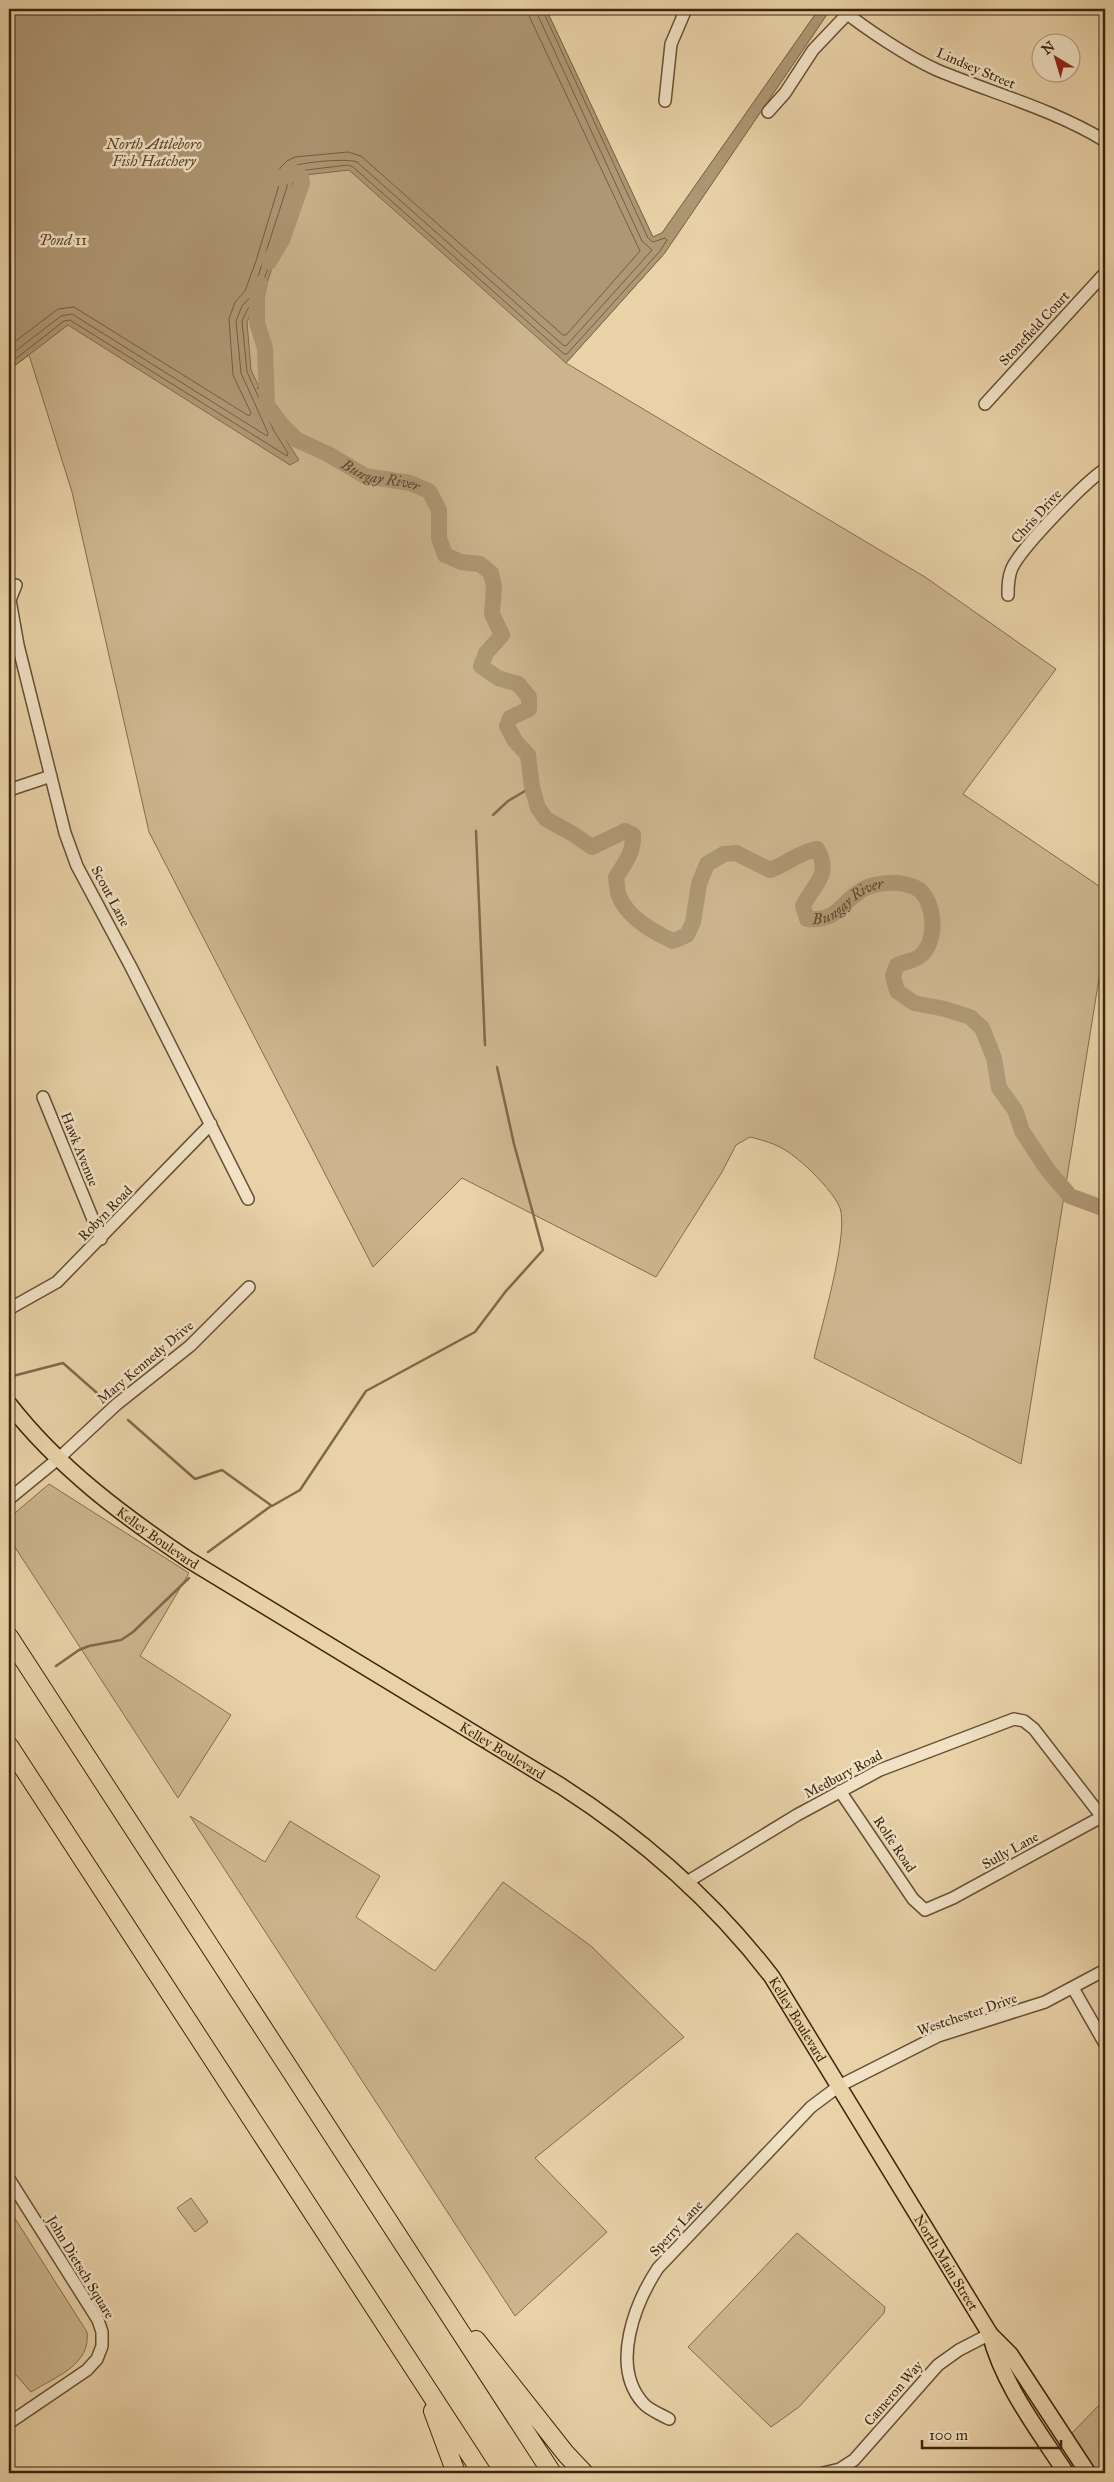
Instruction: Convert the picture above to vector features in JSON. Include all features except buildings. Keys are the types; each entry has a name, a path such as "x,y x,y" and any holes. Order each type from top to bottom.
{"highway":[{"path":"9,1637 552,2473"},
{"path":"9,1746 482,2473"},
{"path":"442,2303 492,2358 566,2454 584,2473"},
{"path":"422,2380 456,2473"}],"main road":[{"name":"Kelley Boulevard","path":"9,1404 59,1458 106,1502 154,1537 561,1786 610,1818 687,1882 746,1942 772,1977 903,2191"},
{"name":"North Main Street","path":"903,2191 990,2334 1002,2369 1063,2470"},
{"name":"North Main Street","path":"990,2334 1010,2354 1088,2473"}],"street":[{"path":"664,101 671,44 686,9"},
{"path":"768,112 785,93 813,50 847,10"},
{"name":"Lindsey Street","path":"847,10 935,69 1032,107 1105,141"},
{"name":"Stonefield Court","path":"985,404 1105,273"},
{"name":"Chris Drive","path":"1008,595 1010,575 1016,561 1077,493 1105,469"},
{"name":"Scout Lane","path":"16,586 10,600 18,645 65,833 77,866 248,1199"},
{"path":"9,790 51,776"},
{"name":"Hawk Avenue","path":"43,1097 101,1239"},
{"name":"Robyn Road","path":"9,1309 57,1282 211,1124"},
{"name":"Mary Kennedy Drive","path":"9,1499 59,1458 116,1404 190,1346 249,1287"},
{"name":"Medbury Road","path":"687,1882 729,1854 840,1791 911,1756 1011,1720 1024,1721 1034,1729 1104,1816"},
{"name":"Rolfe Road","path":"840,1791 913,1899 920,1906 928,1909"},
{"name":"Sully Lane","path":"928,1909 953,1898 1104,1816"},
{"name":"Westchester Drive","path":"840,2086 938,2036 1025,2010 1073,1988 1105,1970"},
{"path":"1073,1988 1105,2044"},
{"name":"Sperry Lane","path":"668,2419 648,2408 641,2401 631,2378 628,2359 629,2338 633,2315 644,2289 658,2268 811,2107 840,2086"},
{"name":"John Dietsch Square","path":"9,2179 98,2320 102,2332 102,2346 97,2359 87,2370 9,2423"},
{"name":"Cameron Way","path":"823,2473 840,2469 854,2460 938,2365 948,2357 990,2334"}],"shaded area":[{"path":"11,9 546,9 653,237 662,233 819,9 825,9 828,13 664,254 566,363 925,577 1056,669 963,794 1105,890 1105,941 1021,1464 814,1358 838,1259 842,1221 840,1208 826,1187 802,1162 782,1148 760,1140 750,1137 736,1145 722,1172 656,1277 462,1178 373,1267 149,832 72,492 29,355 9,370"},
{"path":"49,1484 189,1573 140,1656 231,1715 178,1798 9,1538 9,1518"},
{"path":"190,1816 265,1862 290,1821 380,1876 356,1917 435,1971 503,1882 591,1946 684,2037 535,2158 607,2232 515,2316"},
{"path":"191,2198 208,2222 195,2232 177,2208"},
{"path":"9,2209 87,2332 87,2343 77,2362 70,2369 31,2392 9,2367"},
{"path":"797,2233 885,2307 884,2313 799,2407 771,2427 688,2347"},
{"path":"1105,2399 1105,2473 1094,2473 1069,2436"}],"water":[{"name":"North Attleboro Fish Hatchery","path":"9,9 546,9 653,237 662,233 819,9 825,9 828,13 664,254 566,363 349,170 297,176 299,181 298,189 261,301 251,313 247,322 251,370 279,429 299,460 290,465 68,325 9,370"}],"waterway":[{"name":"Bungay River","path":"269,262 282,240 302,183 301,177 296,173 279,178"},
{"name":"Bungay River","path":"260,284 257,297 257,323 265,348 267,405 281,424 297,440 328,454 365,476 410,483 429,491 439,510 439,538 445,555 461,562 480,564 491,573 494,587 492,614 502,635 486,653 481,666 498,678 518,684 529,697 529,709 510,718 507,726 515,741 528,755 532,787 538,808 546,819 592,847 625,831 633,835 632,847 626,862 616,877 619,896 628,911 649,929 673,941 687,935 693,922 699,884 707,864 724,854 736,853 770,870 804,853 817,849 823,866 820,879 803,906 807,919 825,918 832,915 852,897 873,885 899,883 918,889 924,895 931,912 932,933 925,951 919,957 897,965 893,976 897,991 914,1003 945,1009 970,1017 982,1028 994,1058 999,1088 1015,1110 1022,1131 1047,1169 1070,1196 1105,1209"},
{"path":"258,388 265,387"},
{"path":"493,815 508,801 532,787"},
{"path":"476,831 485,1045"},
{"path":"128,1420 195,1479 222,1470 272,1506 300,1490 366,1391 475,1332 506,1291 543,1250 514,1144 497,1067"},
{"path":"9,1377 63,1363 105,1400"},
{"path":"208,1552 271,1506"},
{"path":"56,1666 79,1650 89,1646 121,1640 133,1632 189,1578"}],"water label":[{"name":"Pond 11","path":"63,240"}]}
